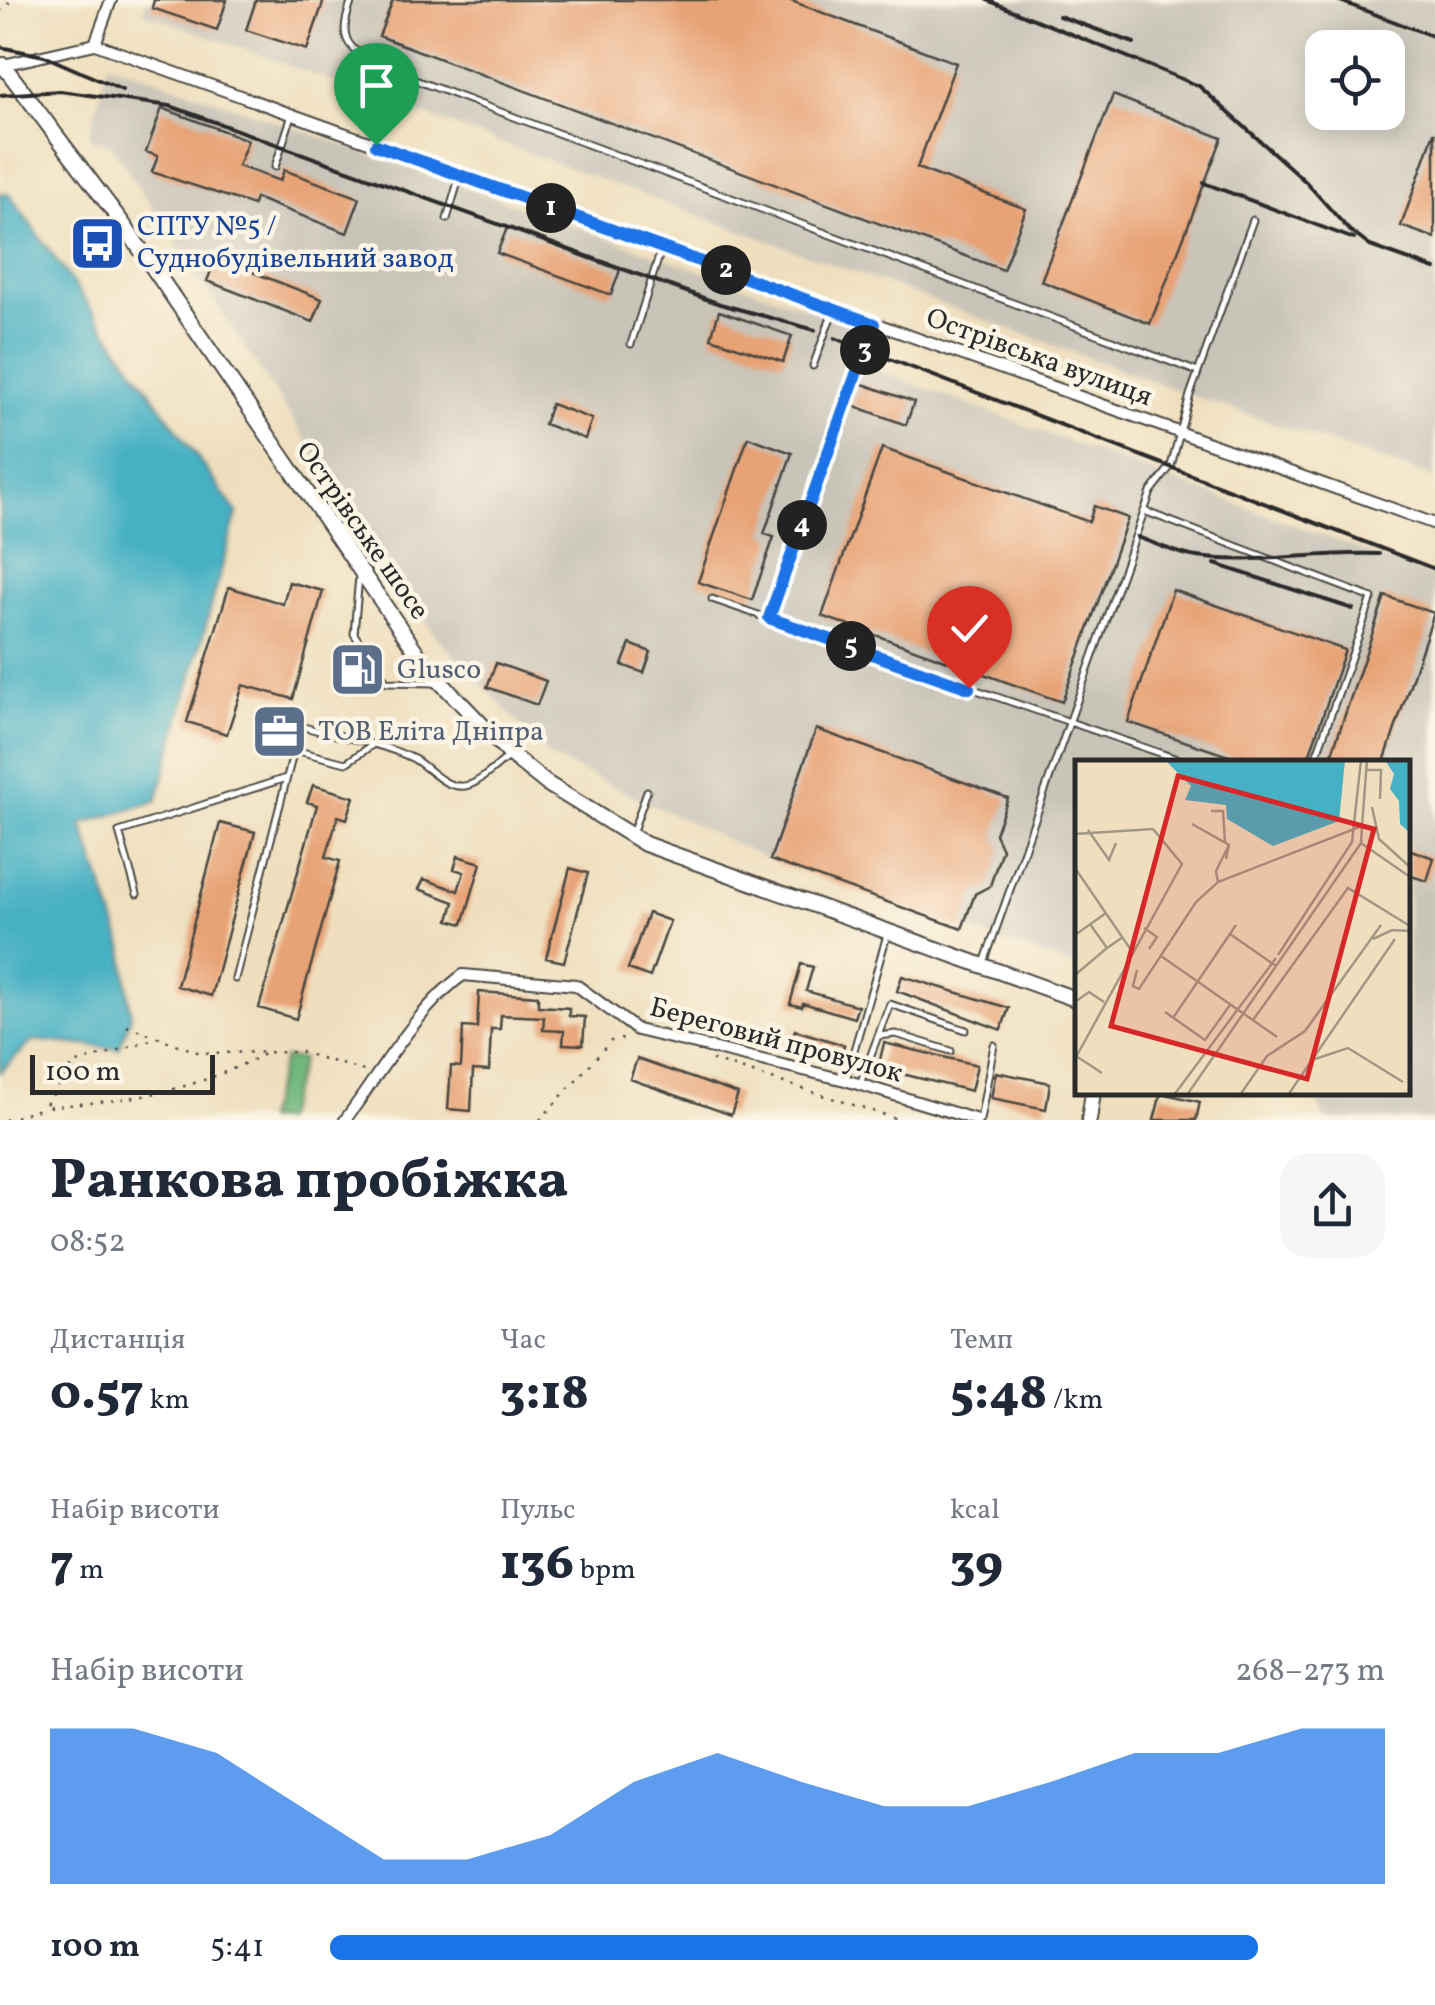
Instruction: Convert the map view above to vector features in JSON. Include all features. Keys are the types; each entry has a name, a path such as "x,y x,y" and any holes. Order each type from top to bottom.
{"street":[{"path":"2,65 95,44 111,0"},
{"name":"Острівська вулиця","path":"95,44 1435,524"},
{"name":"Острівське шосе","path":"2,65 122,224 360,573 440,682 510,755 546,783 631,836 1075,999"},
{"name":"Береговий провулок","path":"345,1120 447,986 464,975 576,985 637,1030 845,1080 978,1120"},
{"path":"1089,1120 1093,1095"}],"lane":[{"path":"352,0 343,26 346,39 375,66 1198,372"},
{"path":"274,167 292,115"},
{"path":"447,219 460,175"},
{"path":"982,966 1151,492 1171,466 1198,372 1253,220"},
{"path":"631,344 662,247"},
{"path":"813,366 834,309"},
{"path":"769,618 874,324"},
{"path":"1144,511 1372,598 1315,760"},
{"path":"360,573 354,634 387,682 440,682"},
{"path":"712,598 1180,760"},
{"path":"235,980 299,726 360,739 412,758 451,786 470,785 510,755"},
{"path":"294,750 346,763 372,746"},
{"path":"136,894 119,832 286,778"},
{"path":"631,836 647,791"},
{"path":"845,1080 888,932"},
{"path":"860,1084 890,1004 966,1030"},
{"path":"878,1036 896,1034 951,1051"},
{"path":"978,1120 994,1045"}],"path":[{"path":"0,11 12,0"},
{"path":"127,1026 200,1053 300,1052 378,1075"},
{"path":"540,1120 611,1040 638,1036"},
{"path":"44,1107 74,1064 160,1037"},
{"path":"5,1120 44,1107 142,1098 172,1091 222,1076 266,1053"},
{"path":"712,1060 901,1120"}],"shaded area":[{"path":"147,0 1435,0 1435,478 1190,395 143,12"},
{"path":"108,62 849,323 838,356 1435,577 1435,1120 1325,1120 1313,1095 1410,1095 1410,760 1075,760 1075,966 770,860 550,757 435,635 110,144 89,138"}],"green space":[{"path":"284,1058 302,1059 283,1120 265,1120"}],"water":[{"path":"0,193 9,194 237,513 157,801 82,824 123,946 131,1016 119,1049 34,1040 0,1072"}],"building":[{"path":"154,0 227,0 217,30 152,8"},
{"path":"256,0 324,0 307,50 246,30"},
{"path":"393,0 789,0 956,63 917,168 1026,209 1003,270 379,36"},
{"path":"1113,95 1222,138 1150,324 1041,281"},
{"path":"162,108 248,140 238,166 280,181 284,170 360,198 347,233 255,198 253,205 152,172 158,156 146,152"},
{"path":"1435,133 1435,238 1401,226"},
{"path":"507,228 620,270 611,295 497,253"},
{"path":"216,258 322,299 313,322 207,281"},
{"path":"719,311 792,336 783,362 711,338"},
{"path":"860,383 914,402 906,425 852,405"},
{"path":"551,404 592,419 585,439 544,424"},
{"path":"748,437 792,453 764,534 774,537 752,600 698,582"},
{"path":"882,448 1089,522 1094,506 1128,518 1062,702 822,616"},
{"path":"289,582 323,591 293,699 243,685 227,734 187,722 229,587 283,604"},
{"path":"1173,590 1345,650 1308,760 1240,760 1128,722"},
{"path":"1385,596 1434,613 1385,760 1330,760"},
{"path":"630,644 651,652 644,673 622,665"},
{"path":"496,663 546,681 537,705 487,687"},
{"path":"816,729 1008,798 995,834 1002,849 990,886 975,894 962,929 770,860"},
{"path":"313,785 354,797 347,819 338,816 326,857 340,861 296,1019 259,1008 317,805 307,802"},
{"path":"220,823 255,832 211,996 177,986"},
{"path":"1410,850 1434,858 1427,881 1410,876"},
{"path":"458,856 481,863 463,924 449,920 454,902 419,889 424,879 458,891 464,872 454,869"},
{"path":"570,868 588,873 564,962 546,958"},
{"path":"648,913 670,921 650,977 628,969"},
{"path":"801,964 813,967 806,991 858,1006 854,1018 803,1003 802,1007 790,1004"},
{"path":"902,976 1009,1008 1001,1030 897,991"},
{"path":"479,992 538,996 538,1006 569,1008 569,1016 585,1017 583,1045 563,1044 564,1031 543,1030 544,1017 501,1015 500,1029 491,1029 489,1071 473,1070 471,1111 448,1109 451,1066 461,1067 463,1027 477,1028"},
{"path":"795,1030 844,1045 841,1056 791,1041"},
{"path":"884,1043 977,1065 971,1091 878,1068"},
{"path":"637,1059 738,1094 731,1115 630,1079"},
{"path":"996,1072 1050,1083 1046,1109 991,1098"},
{"path":"1160,1095 1200,1102 1196,1120 1154,1120"}],"railway":[{"path":"987,0 1199,86 1306,182 1349,230 1370,246 1435,269"},
{"path":"1337,0 1435,37"},
{"path":"1059,16 1134,43"},
{"path":"0,47 44,56 122,90"},
{"path":"0,95 60,91 170,106 720,304 815,330"},
{"path":"1204,183 1354,239"},
{"path":"835,338 1435,569"},
{"path":"1137,537 1182,554 1219,559 1379,554"},
{"path":"1215,564 1353,609"}],"place":[{"name":"СПТУ №5 / Суднобудівельний завод","path":"98,243"},
{"name":"Glusco","path":"358,670"},
{"name":"ТОВ Еліта Дніпра","path":"279,732"}],"route":[{"path":"376,145 874,324 769,618 969,688"}]}
